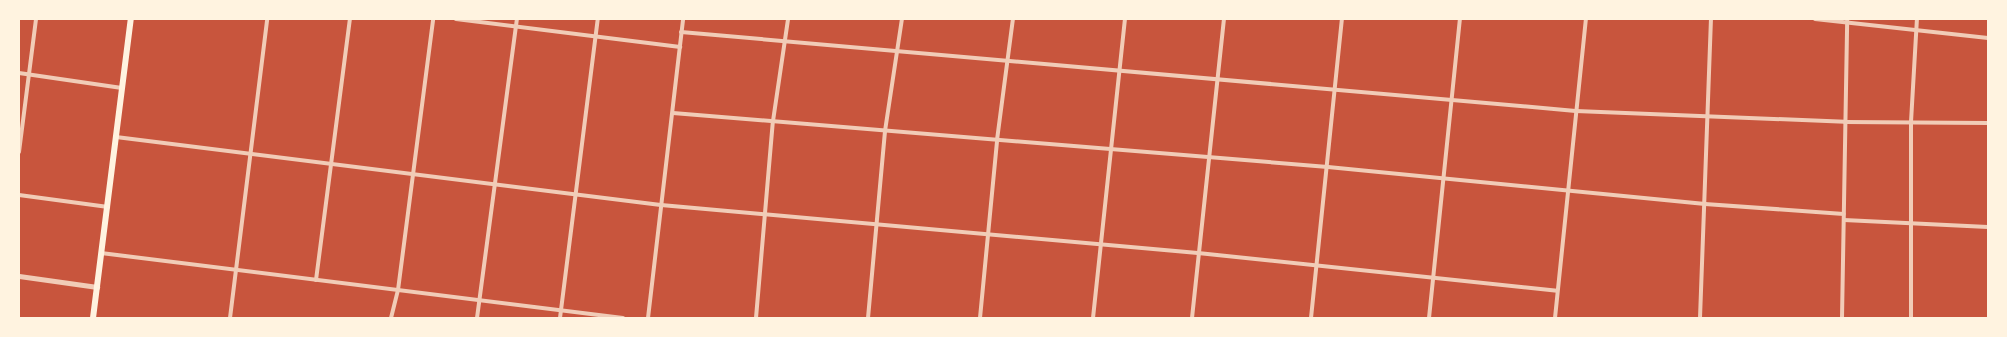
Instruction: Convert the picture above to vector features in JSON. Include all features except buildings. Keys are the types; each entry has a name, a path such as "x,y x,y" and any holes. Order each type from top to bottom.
{"main road":[{"path":"94,318 131,19"}],"street":[{"path":"19,152 36,19"},
{"path":"230,318 268,19"},
{"path":"316,280 350,19"},
{"path":"391,318 398,290 433,19"},
{"path":"456,19 680,47"},
{"path":"477,318 493,185 517,19"},
{"path":"560,318 598,19"},
{"path":"648,318 660,205 673,113 683,19"},
{"path":"756,318 773,121 788,19"},
{"path":"868,318 885,131 902,19"},
{"path":"980,318 997,140 1013,19"},
{"path":"1093,318 1119,71 1126,19"},
{"path":"1192,318 1224,19"},
{"path":"1310,318 1328,167 1342,19"},
{"path":"1429,318 1460,19"},
{"path":"1555,318 1567,190 1586,19"},
{"path":"1700,318 1711,19"},
{"path":"1814,19 1847,21 1988,38"},
{"path":"1911,318 1913,223 1911,122 1917,19"},
{"path":"1842,318 1847,21"},
{"path":"681,32 1007,62 1576,111 1845,122 1988,123"},
{"path":"19,73 122,88"},
{"path":"673,113 1111,149 1209,159 1328,167 1705,204 1844,214"},
{"path":"116,137 575,196 765,215 1198,253 1557,291"},
{"path":"19,195 108,207"},
{"path":"1844,220 1988,227"},
{"path":"101,253 623,318"},
{"path":"19,276 97,287"}]}
